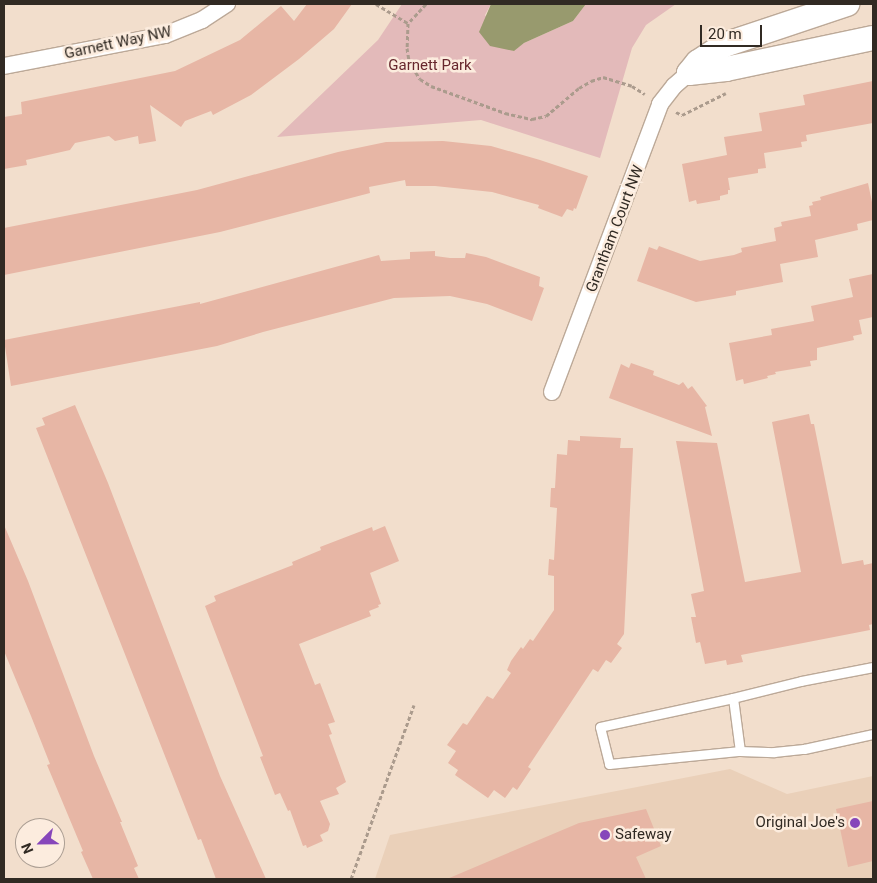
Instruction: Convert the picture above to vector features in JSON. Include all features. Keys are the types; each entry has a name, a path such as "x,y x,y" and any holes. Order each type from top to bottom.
{"street":[{"name":"Garnett Way NW","path":"4,66 165,35 202,20 227,4"},
{"name":"Grantham Court NW","path":"552,392 660,104 674,86 698,62 724,45 848,4"},
{"path":"688,73 726,69 873,38"}],"lane":[{"path":"873,667 800,681 733,698 600,727 609,764 740,751 774,752 804,749 873,734"},
{"path":"733,698 740,751"}],"path":[{"path":"376,4 408,23"},
{"path":"426,4 408,23 406,32 409,61 420,79 432,86 505,113 532,119 546,116 579,88 603,77 632,86 660,104"},
{"path":"352,879 414,705"}],"shaded area":[{"path":"491,4 586,4 573,21 524,43 514,51 490,46 479,32"},
{"path":"730,769 787,794 873,776 873,879 375,879 390,835"}],"green space":[{"name":"Garnett Park","path":"402,4 491,4 485,15 513,51 524,43 573,21 586,4 676,4 646,25 632,48 600,158 481,120 277,137 378,40"}],"building":[{"path":"307,4 352,4 334,29 299,59 251,95 213,115 211,111 185,121 181,127 150,105 156,141 139,144 138,136 115,141 109,136 75,143 70,150 26,160 27,165 4,169 4,117 22,114 21,102 175,71 240,40 281,6 294,21"},
{"path":"873,81 873,123 806,135 807,141 801,142 802,147 764,153 766,168 758,169 758,173 728,178 730,190 728,190 728,194 720,196 720,200 697,204 696,200 689,202 682,164 727,155 724,137 762,131 759,113 805,105 803,95"},
{"path":"443,141 491,146 588,176 576,209 574,208 573,211 567,209 562,217 538,208 539,205 492,192 435,186 406,186 405,180 369,187 370,193 220,232 4,275 4,228 197,190 338,152 386,142"},
{"path":"868,183 873,207 873,220 857,224 858,230 815,240 818,257 780,264 783,282 736,291 736,295 696,302 637,281 649,247 657,250 659,246 700,261 734,255 742,252 741,248 776,241 774,228 782,226 781,222 811,216 809,206 813,205 812,202 821,200 820,197"},
{"path":"435,251 435,256 450,258 465,258 466,253 486,257 540,277 539,286 544,288 532,321 487,304 450,296 394,298 217,346 11,386 4,340 200,302 200,304 379,255 381,261 410,259 410,252"},
{"path":"873,274 873,317 859,320 862,334 853,336 854,340 817,348 817,360 810,361 811,366 775,372 776,374 767,376 768,378 744,384 743,379 736,381 729,343 772,335 771,329 814,321 811,306 853,297 849,279"},
{"path":"631,363 654,371 653,375 679,385 683,382 688,389 692,386 707,406 705,407 712,436 609,398 621,364 629,368"},
{"path":"75,405 108,483 220,776 266,879 216,879 201,839 198,840 36,428 45,425 42,418"},
{"path":"809,414 811,424 814,424 842,564 863,560 864,565 873,563 873,624 869,625 870,630 741,655 743,662 727,665 726,660 705,664 700,642 696,643 691,617 696,617 691,594 704,591 676,441 717,443 745,582 801,572 772,422"},
{"path":"580,436 621,438 620,448 633,448 624,634 617,644 622,648 611,663 606,660 598,672 593,669 528,767 531,769 517,790 513,787 505,798 494,790 488,798 455,775 458,770 448,763 456,751 447,745 463,723 467,725 487,696 493,699 511,673 507,670 511,661 521,647 523,649 530,639 533,641 554,610 554,576 548,575 549,559 554,560 557,508 550,507 551,488 555,488 557,454 567,455 568,440 580,441"},
{"path":"4,525 28,581 94,756 122,822 120,822 138,866 134,868 139,879 93,879 47,765 50,764 4,651"},
{"path":"385,526 399,561 370,573 381,604 378,605 379,607 369,611 371,616 299,644 315,685 320,683 335,722 328,724 332,734 329,735 346,782 336,788 339,794 320,801 330,824 328,831 320,835 323,841 307,848 306,845 303,846 290,810 288,811 280,793 275,795 260,757 263,756 205,606 216,601 214,596 293,565 292,562 321,550 320,547 372,527 373,531"},
{"name":"Original Joe's","path":"873,801 873,861 848,867 836,809"},
{"name":"Safeway","path":"646,809 661,846 636,857 646,879 447,879 579,823"}],"place":[{"name":"Original Joe's","path":"855,823"},
{"name":"Safeway","path":"605,835"}]}
